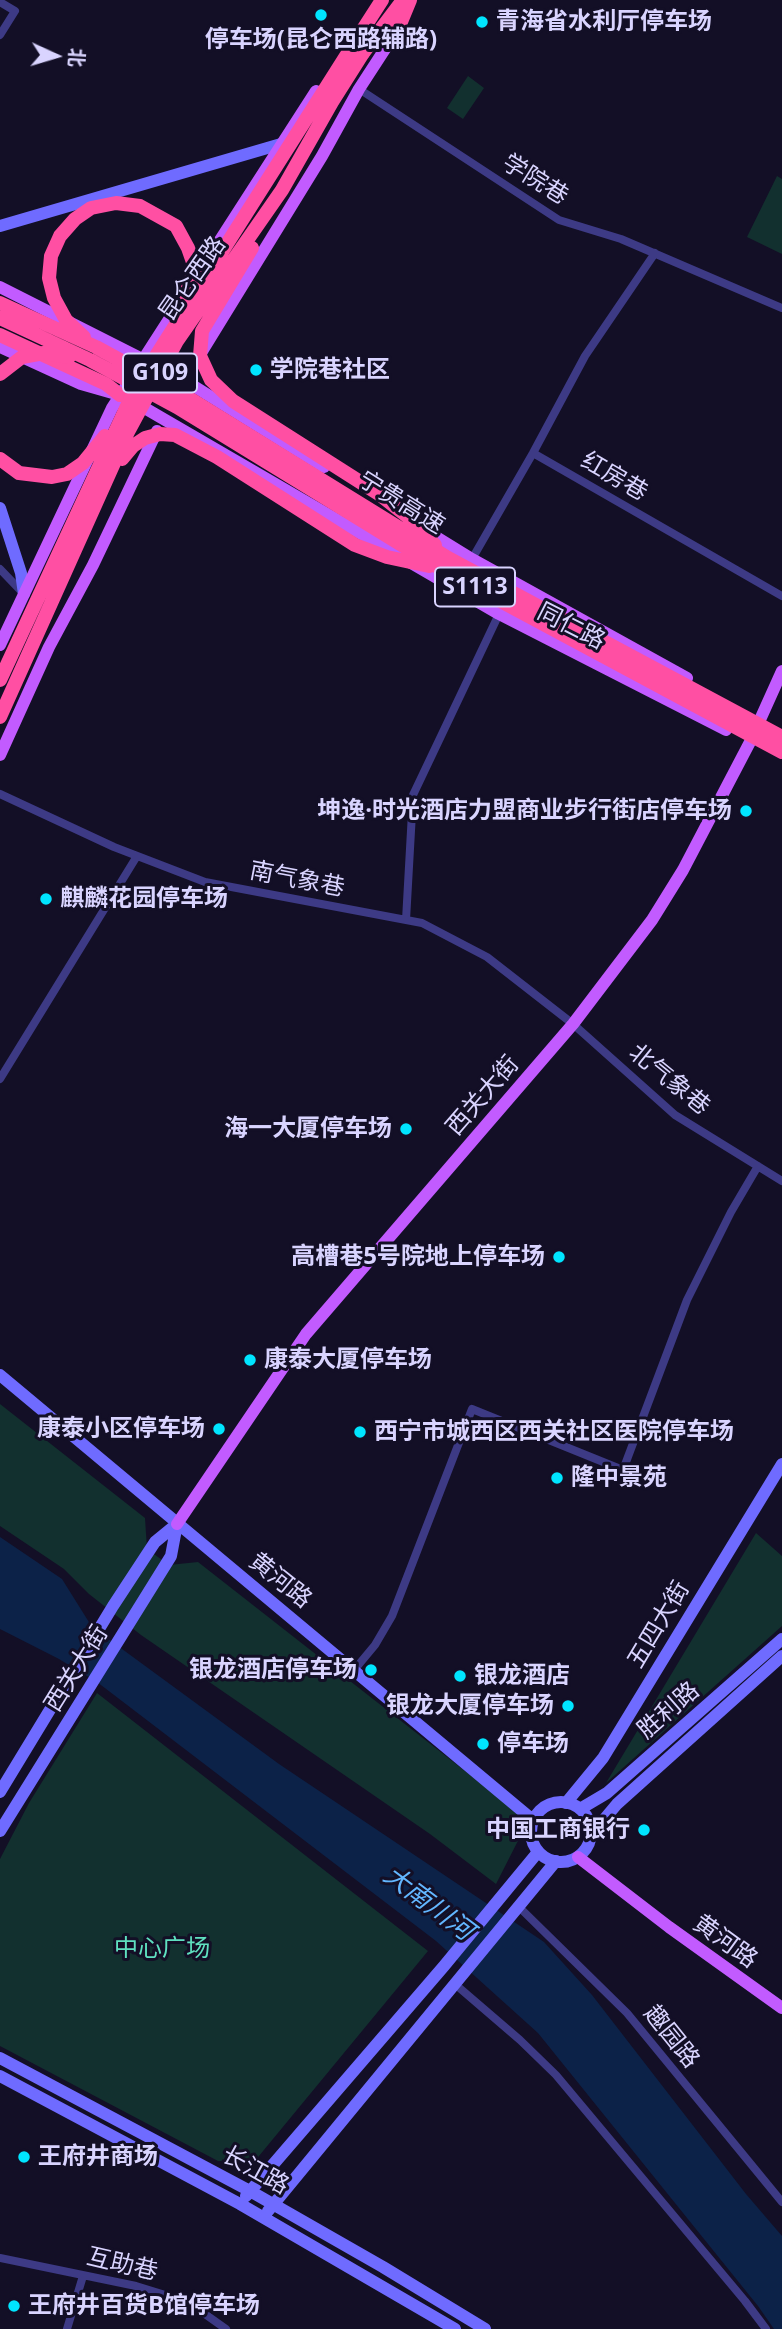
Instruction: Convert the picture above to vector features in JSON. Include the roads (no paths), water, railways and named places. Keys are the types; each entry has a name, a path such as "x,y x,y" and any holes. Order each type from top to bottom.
{"highway":[{"name":"昆仑西路","path":"0,680 135,389 382,0"},
{"name":"昆仑西路","path":"0,717 128,432 177,341 282,190 332,102 357,43 403,0"},
{"path":"398,29 410,0"},
{"path":"282,190 260,235 202,331 200,356 211,380 233,401 379,494 412,520 444,564"},
{"path":"93,354 66,320 54,298 50,278 51,256 60,236 75,219 91,208 116,202 140,206 158,214 176,226 188,248 195,268 168,339"},
{"name":"宁贵高速","path":"0,303 93,354 177,407 444,564 782,752"},
{"name":"宁贵高速","path":"0,318 93,354"},
{"path":"0,335 106,384 120,395"},
{"path":"0,374 22,357 44,353 93,354"},
{"path":"0,459 19,473 34,477 67,474 83,463 97,448 125,410"},
{"path":"67,570 81,551 123,457 133,446 160,433 175,435 191,442 355,545 387,557 444,564"},
{"name":"宁贵高速","path":"444,564 782,737"}],"main road":[{"path":"0,755 49,647 93,565 163,418 322,156 359,89 398,29"},
{"path":"0,645 120,395 281,144 357,43"},
{"path":"0,226 281,144"},
{"name":"同仁路","path":"0,287 184,380 472,559 782,730"},
{"name":"同仁路","path":"0,347 81,384 120,395 499,614 782,759"},
{"path":"0,508 21,573 24,594"},
{"name":"西关大街","path":"0,1792 155,1542 177,1524 306,1334 573,1024 652,920 683,870 750,742 782,671"},
{"path":"0,745 15,722"},
{"name":"黄河路","path":"0,1375 533,1820"},
{"name":"五四大街","path":"566,1803 603,1758 782,1464"},
{"name":"西关大街","path":"0,1831 171,1556 177,1524"},
{"name":"胜利路","path":"580,1809 607,1793 782,1639"},
{"name":"胜利路","path":"590,1835 617,1804 782,1656"},
{"path":"566,1803 580,1809 588,1819 590,1835 588,1845 579,1857 567,1862 556,1861 538,1852 531,1834 533,1820 542,1809 551,1804 566,1803"},
{"path":"240,2204 538,1852"},
{"name":"黄河路","path":"579,1857 669,1927 782,2008"},
{"path":"263,2217 556,1861"},
{"name":"长江路","path":"0,2058 273,2204 485,2329"},
{"name":"长江路","path":"0,2076 240,2204 454,2329"}],"street":[{"path":"0,2 15,11 0,35"},
{"name":"学院巷","path":"359,89 559,220 621,239 782,308"},
{"path":"472,559 585,356 655,253"},
{"name":"红房巷","path":"533,453 782,596"},
{"path":"0,569 24,594"},
{"path":"406,920 413,795 499,614"},
{"name":"南气象巷","path":"0,793 137,856 205,882 422,923 487,957 573,1024"},
{"path":"0,1079 137,856"},
{"name":"北气象巷","path":"573,1024 675,1115 782,1181"},
{"path":"355,1669 392,1616 472,1409 623,1471 687,1300 731,1212 758,1166"},
{"name":"趣园路","path":"517,1910 627,2013 782,2202"},
{"path":"459,1981 556,2075 766,2329"},
{"name":"互助巷","path":"0,2258 136,2286 188,2301 226,2329"},
{"path":"67,2329 83,2276"}],"water":[{"name":"大南川河","path":"0,1537 62,1579 92,1627 279,1764 544,1942 592,1995 746,2194 782,2236 782,2329 774,2329 538,2033 436,1941 97,1682 0,1629"}],"place":[{"name":"停车场(昆仑西路辅路)","path":"321,15"},
{"name":"青海省水利厅停车场","path":"482,22"},
{"name":"学院巷社区","path":"256,370"},
{"name":"坤逸·时光酒店力盟商业步行街店停车场","path":"746,811"},
{"name":"麒麟花园停车场","path":"46,899"},
{"name":"海一大厦停车场","path":"406,1129"},
{"name":"高槽巷5号院地上停车场","path":"559,1257"},
{"name":"康泰大厦停车场","path":"250,1360"},
{"name":"康泰小区停车场","path":"219,1429"},
{"name":"西宁市城西区西关社区医院停车场","path":"360,1432"},
{"name":"隆中景苑","path":"557,1478"},
{"name":"银龙酒店停车场","path":"371,1670"},
{"name":"银龙酒店","path":"460,1676"},
{"name":"银龙大厦停车场","path":"568,1706"},
{"name":"停车场","path":"483,1744"},
{"name":"中国工商银行","path":"644,1830"},
{"name":"王府井商场","path":"24,2157"},
{"name":"王府井百货B馆停车场","path":"14,2306"}],"park label":[{"name":"中心广场","path":"162,1949"}]}
